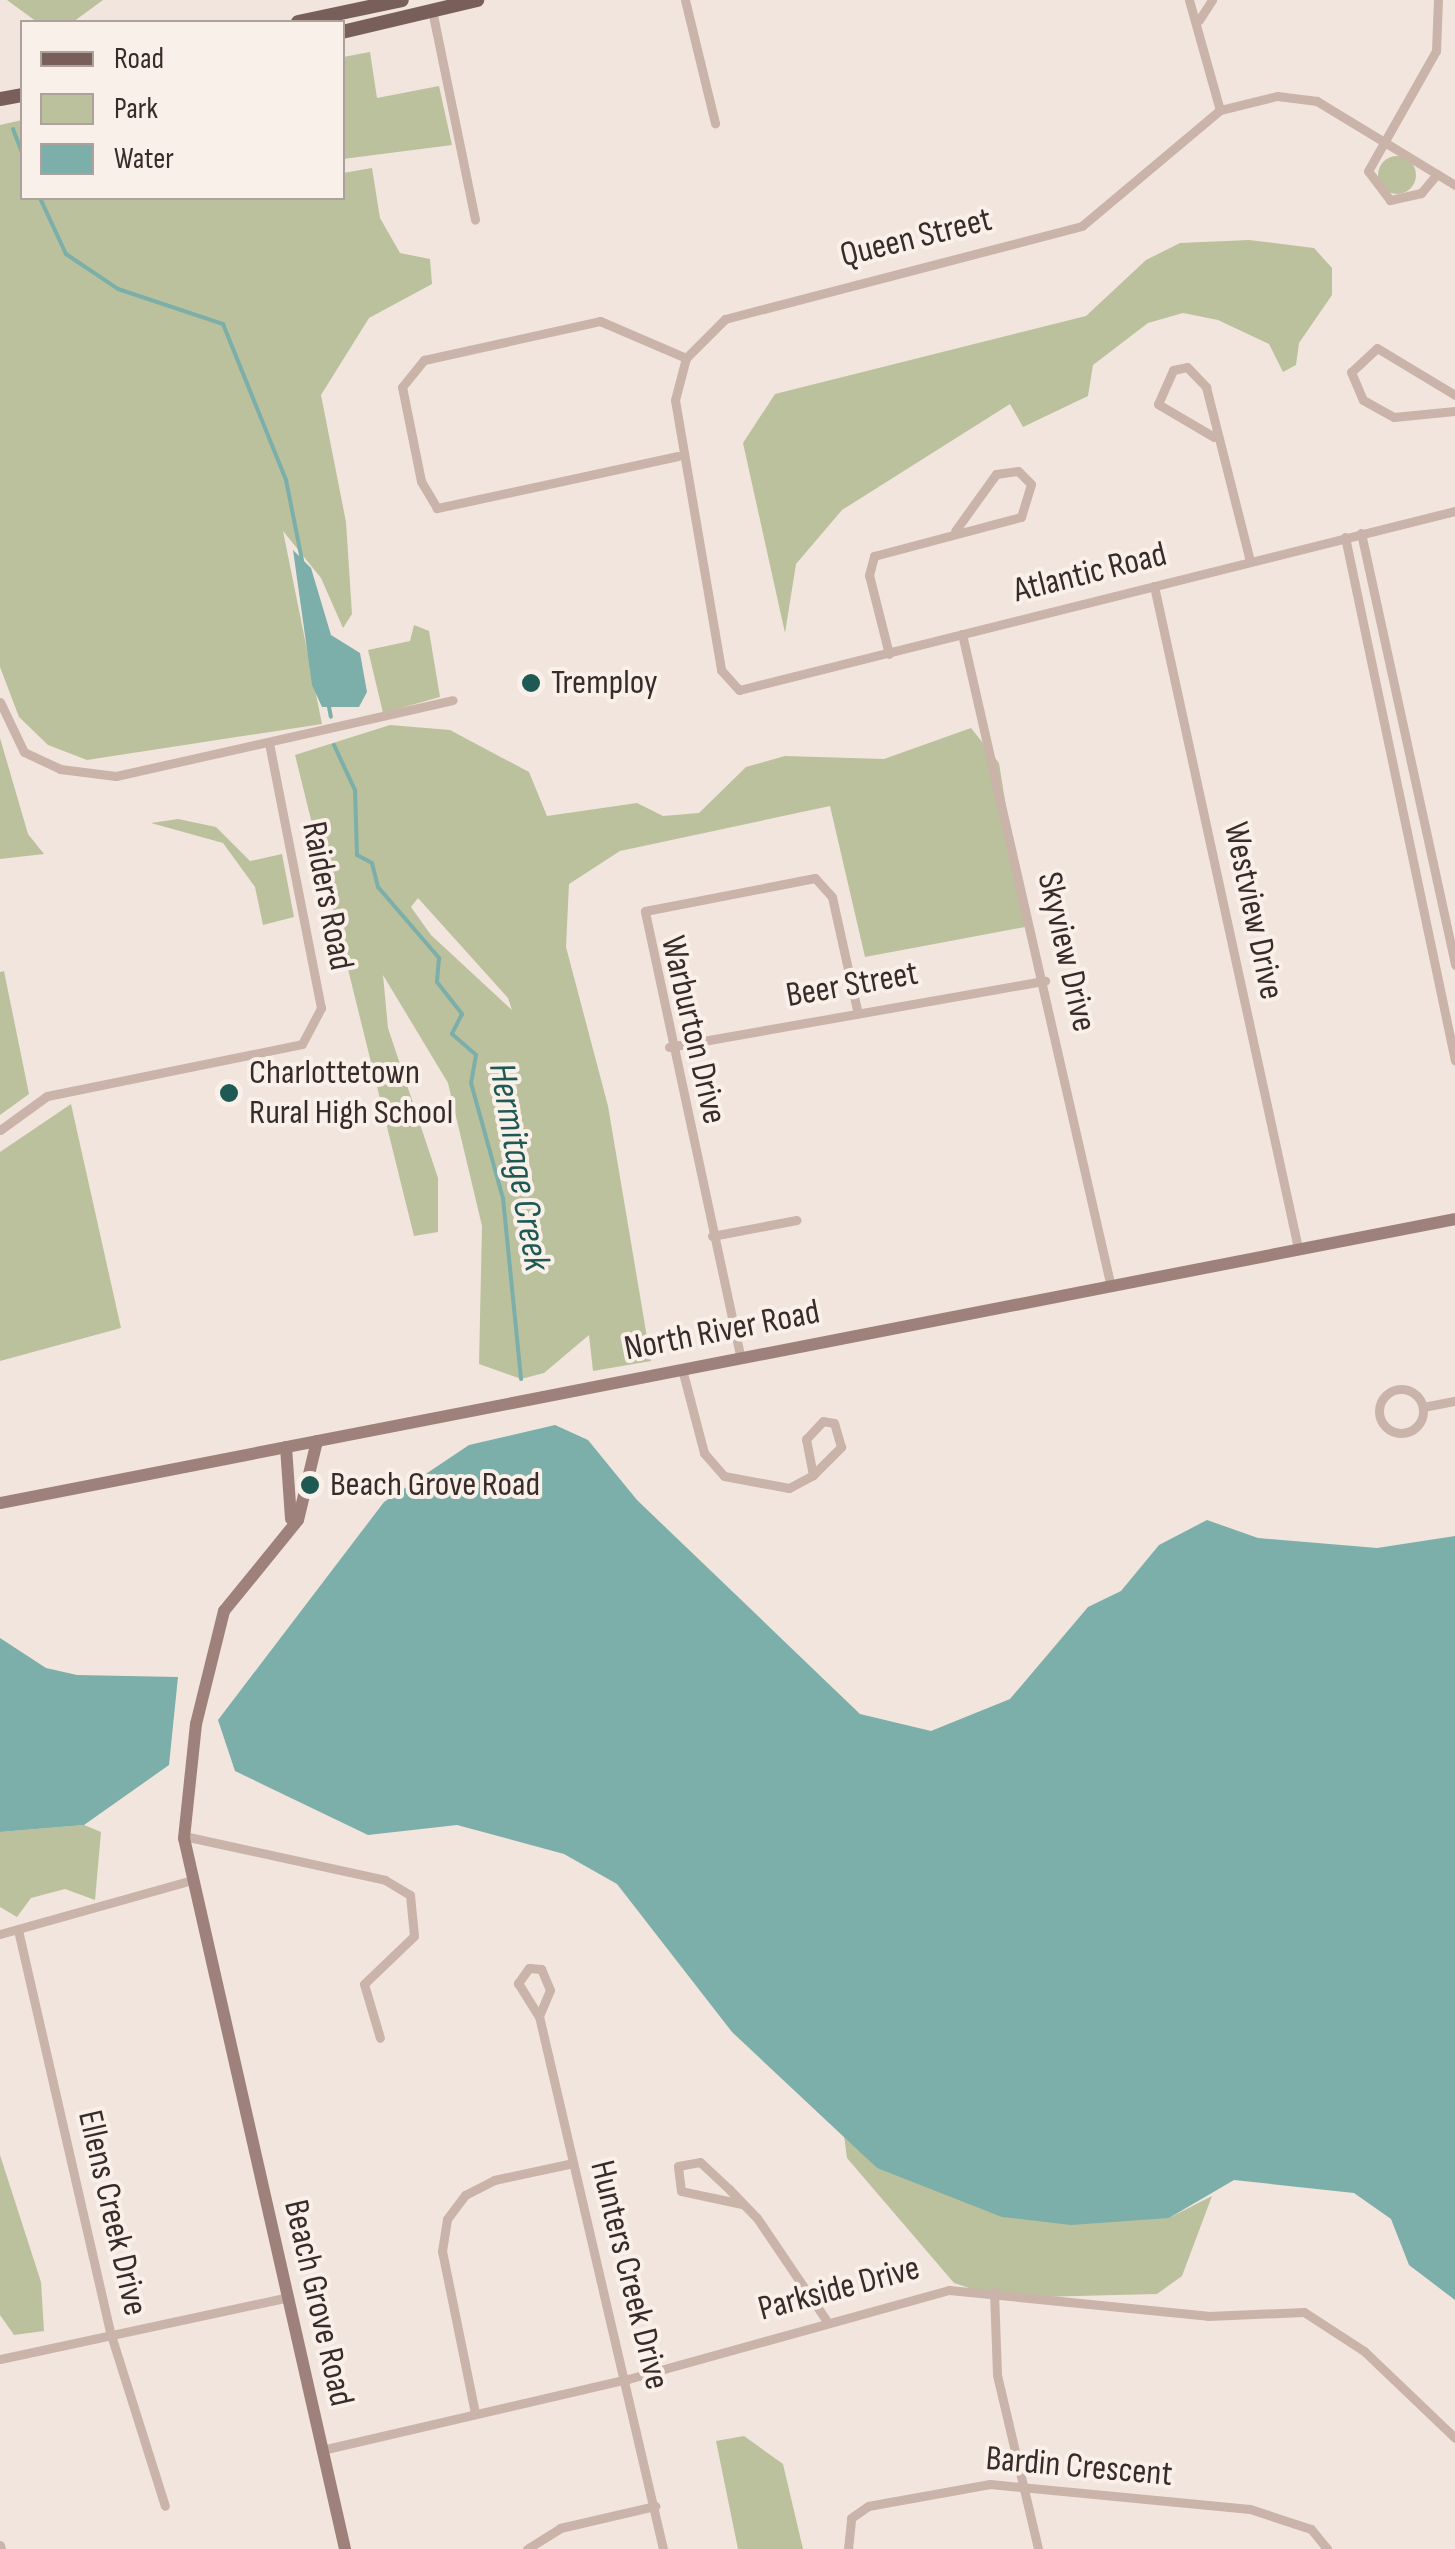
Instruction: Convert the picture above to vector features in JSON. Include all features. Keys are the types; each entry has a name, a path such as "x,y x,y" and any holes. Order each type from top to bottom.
{"main road":[{"path":"307,20 402,0"},
{"path":"345,31 477,0"},
{"name":"North River Road","path":"0,1503 682,1366 1455,1219"},
{"path":"285,1536 304,1503 317,1442"},
{"path":"285,1536 294,1513 286,1448"},
{"name":"Beach Grove Road","path":"285,1536 224,1611 193,1740 184,1836 189,1881 345,2549"}],"street":[{"path":"685,0 715,124"},
{"path":"1189,0 1200,20 1220,110"},
{"path":"1200,20 1212,0"},
{"path":"1436,174 1408,198 1380,195 1368,171 1436,51 1438,0"},
{"path":"432,10 475,220"},
{"name":"Queen Street","path":"686,358 745,309 1082,226 1220,110 1296,96 1386,139 1455,186"},
{"path":"600,322 686,358 674,400 678,456 437,508 421,480 402,387 424,360 600,322"},
{"path":"1455,395 1377,348 1351,372 1363,400 1394,417 1455,411"},
{"path":"1214,437 1158,404 1173,370 1198,373 1250,561"},
{"name":"Atlantic Road","path":"678,456 721,670 739,690 1455,511"},
{"path":"888,654 868,564 884,548 1021,517 1031,484 1018,471 996,474 955,531"},
{"path":"1360,533 1452,936 1455,965"},
{"path":"1345,538 1455,1061"},
{"name":"Westview Drive","path":"1154,586 1298,1248"},
{"name":"Skyview Drive","path":"962,634 1045,981 1110,1283"},
{"path":"0,702 24,752 60,769 116,776 454,700"},
{"name":"Raiders Road","path":"0,1130 47,1096 302,1044 321,1008 268,743"},
{"name":"Warburton Drive","path":"740,1355 640,923 656,903 815,878 832,897 858,1010"},
{"name":"Beer Street","path":"669,1047 858,1010 1045,981"},
{"path":"712,1236 797,1220"},
{"path":"682,1366 704,1453 724,1476 766,1490 813,1474 842,1448 834,1423 823,1421 806,1439 813,1474"},
{"path":"1422,1407 1410,1431 1380,1417 1396,1390 1422,1407 1455,1401"},
{"path":"184,1836 386,1880 410,1896 414,1936 364,1984 380,2038"},
{"path":"0,1934 189,1881"},
{"name":"Ellens Creek Drive","path":"18,1930 112,2336 164,2506"},
{"name":"Hunters Creek Drive","path":"540,2016 550,1990 541,1969 529,1968 518,1983 540,2016 628,2379 663,2549"},
{"path":"742,2204 682,2191 678,2166 700,2162 742,2204 826,2320"},
{"path":"475,2413 442,2252 447,2219 465,2195 494,2180 573,2163"},
{"name":"Parkside Drive","path":"322,2450 628,2379 927,2292 994,2292 1208,2316 1304,2312 1364,2351 1455,2438"},
{"path":"994,2292 998,2375 1038,2549"},
{"path":"0,2359 285,2298"},
{"name":"Bardin Crescent","path":"848,2549 851,2518 868,2506 946,2486 1021,2488 1250,2509 1311,2529 1327,2549"},
{"path":"527,2549 560,2528 654,2506"}],"green space":[{"path":"7,0 103,0 76,20 34,20"},
{"path":"370,52 377,98 439,86 452,145 345,159 345,57"},
{"path":"20,120 20,200 345,200 345,173 372,168 380,218 400,253 430,259 432,284 369,318 321,395 346,522 352,614 343,628 321,578 283,531 322,724 87,760 48,745 19,717 0,667 0,125"},
{"path":"1397,156 1410,162 1416,175 1410,188 1397,194 1384,188 1378,175 1384,162"},
{"path":"1249,240 1314,248 1332,268 1332,295 1299,343 1296,365 1283,372 1269,344 1218,320 1183,313 1148,323 1093,365 1088,396 1023,427 1010,404 842,510 796,564 785,633 743,443 775,394 1086,316 1146,260 1180,243"},
{"path":"414,625 429,631 440,697 383,713 368,650 410,641"},
{"path":"390,725 450,730 529,772 547,816 637,803 663,816 699,813 746,767 785,756 884,759 971,728 999,763 1025,927 865,957 830,806 620,851 569,884 566,947 608,1106 651,1361 593,1371 589,1335 544,1373 521,1379 479,1364 482,1226 448,1083 383,975 388,1028 438,1178 438,1232 414,1236 295,755","holes":["418,898 508,998 512,1010 431,935 411,907"]},
{"path":"0,738 28,834 44,854 0,859"},
{"path":"178,819 216,827 250,861 282,854 294,917 263,925 255,887 223,843 151,823"},
{"path":"4,971 29,1094 0,1115 0,972"},
{"path":"71,1104 121,1328 0,1361 0,1152"},
{"path":"84,1825 101,1832 95,1900 65,1889 31,1898 17,1917 0,1907 0,1832"},
{"path":"844,2135 877,2168 1169,2218 1212,2196 1182,2276 1157,2294 1000,2298 954,2283 847,2158"},
{"path":"0,2155 41,2282 44,2331 14,2335 0,2315"},
{"path":"744,2436 783,2464 803,2549 738,2549 716,2441"}],"water":[{"path":"293,550 311,568 331,635 360,653 367,692 359,707 322,707 312,685"},
{"path":"555,1425 588,1440 637,1500 860,1714 931,1731 1010,1699 1088,1607 1121,1591 1159,1545 1207,1520 1258,1538 1377,1548 1455,1536 1455,2300 1409,2265 1391,2219 1354,2193 1234,2180 1169,2218 1071,2225 1002,2217 877,2168 732,2032 617,1884 564,1854 457,1825 368,1835 235,1771 218,1720 384,1502 469,1445"},
{"path":"0,1638 46,1668 77,1675 178,1677 169,1765 84,1825 0,1832"}],"waterway":[{"path":"13,129 20,147"},
{"path":"41,200 66,254 118,289 223,324 286,480 302,560"},
{"path":"328,702 331,717"},
{"name":"Hermitage Creek","path":"334,745 355,790 357,855 372,863 378,887 439,958 437,982 462,1014 452,1034 476,1055 471,1083 503,1198 521,1379"}],"place":[{"name":"Tremploy","path":"531,683"},
{"name":"Charlottetown Rural High School","path":"229,1093"},
{"name":"Beach Grove Road","path":"310,1485"}]}
